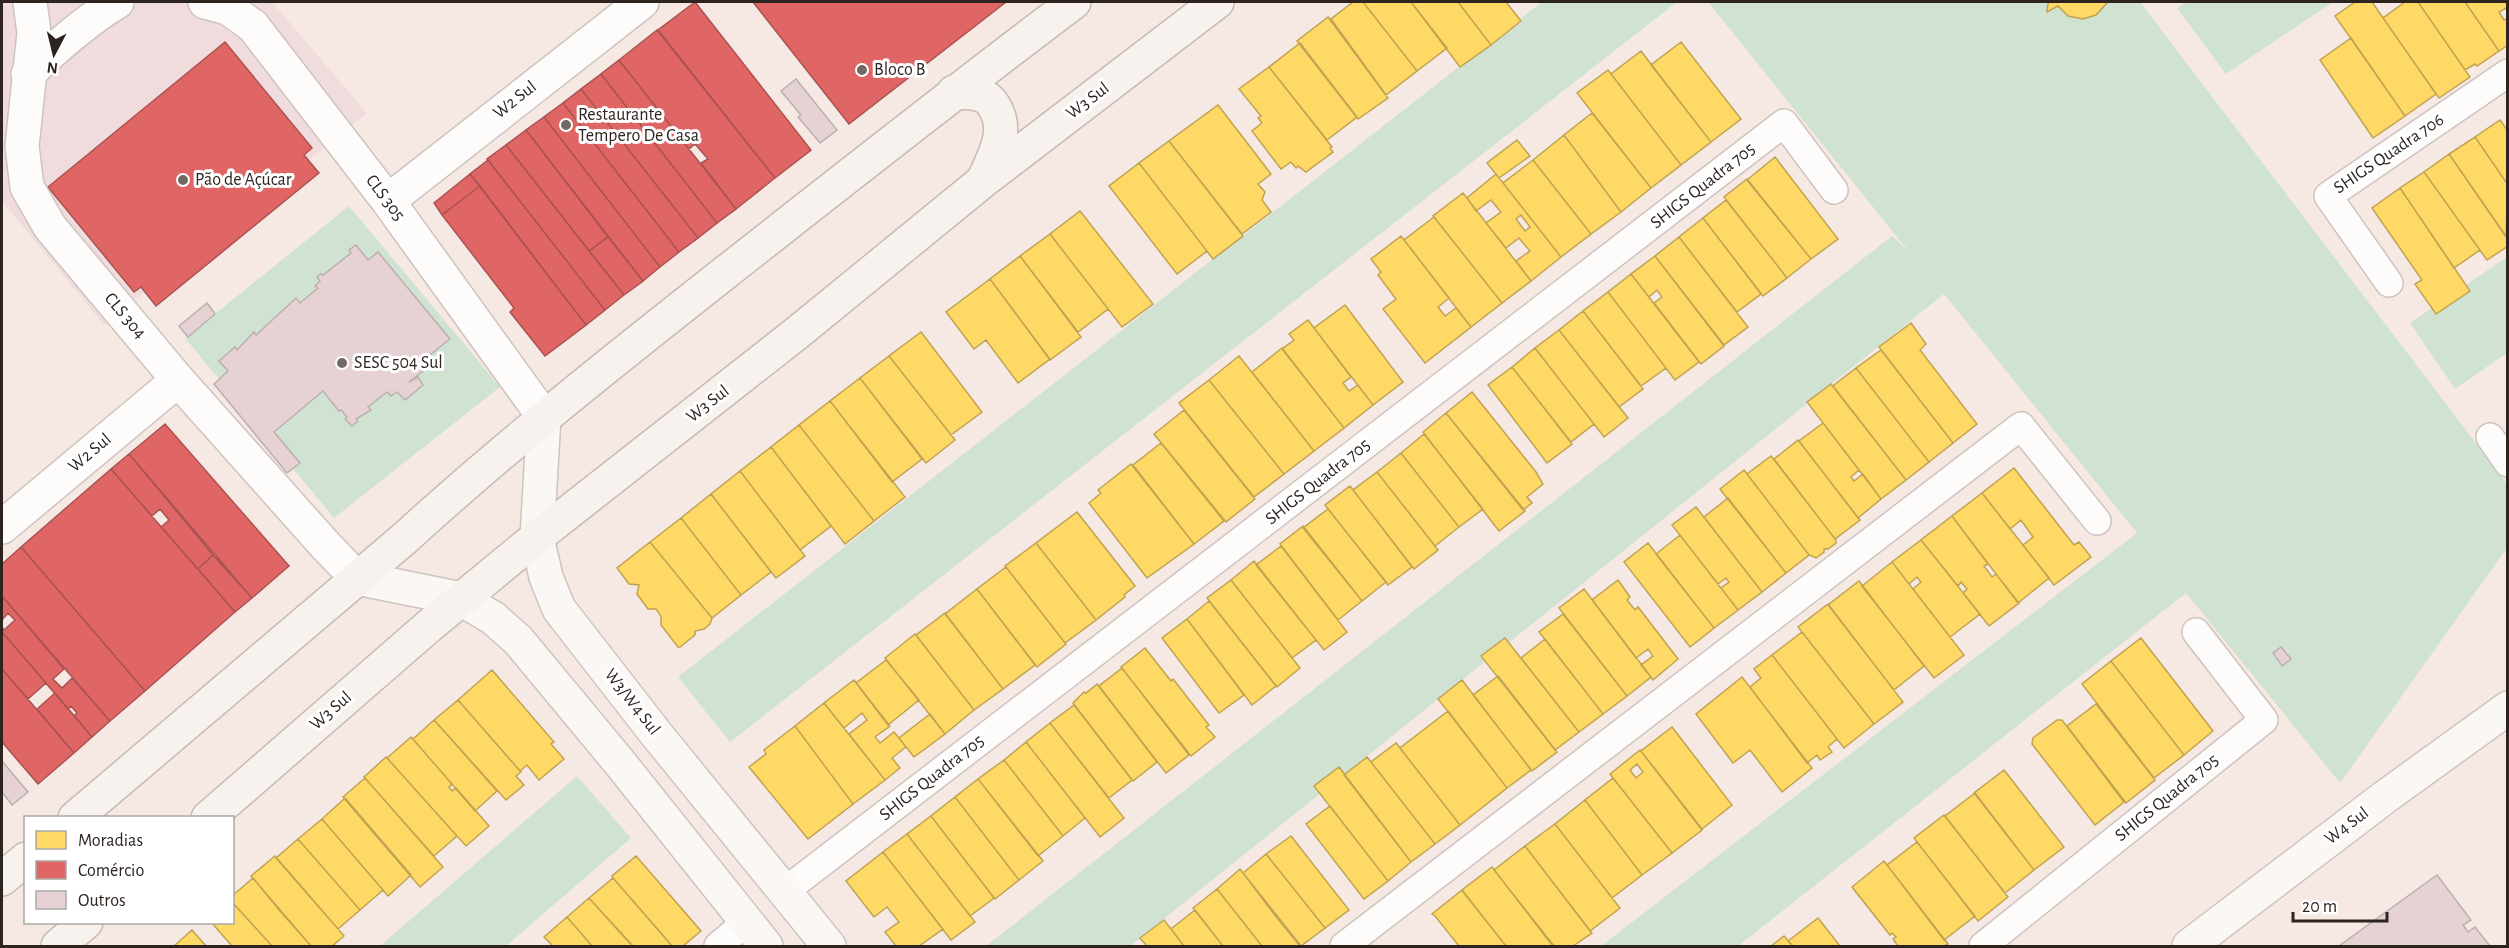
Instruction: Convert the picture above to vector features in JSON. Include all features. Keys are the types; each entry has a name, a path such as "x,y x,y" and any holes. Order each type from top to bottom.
{"main road":[{"path":"77,816 544,417 954,92 1074,2"},
{"name":"W3 Sul","path":"210,816 461,599 537,537 788,340 983,181 1217,2"},
{"path":"954,92 978,94 990,99 1002,125 1000,142 983,181"},
{"name":"W3/W4 Sul","path":"544,417 537,537 546,577 559,609 657,735 829,946"},
{"path":"357,578 461,599 493,618 518,640 620,763 756,935"},
{"name":"W4 Sul","path":"2189,946 2385,797 2508,708"},
{"path":"620,763 657,735"},
{"path":"2,879 24,861"},
{"path":"58,946 84,924"}],"street":[{"name":"CLS 304","path":"30,2 34,33 22,146 27,187 50,227 178,380 357,578"},
{"path":"28,74 57,45 117,2"},
{"name":"CLS 305","path":"205,2 228,8 253,26 388,201 544,417"},
{"name":"W2 Sul","path":"388,201 642,2"},
{"name":"SHIGS Quadra 706","path":"2389,283 2328,196 2508,73"},
{"name":"SHIGS Quadra 705","path":"785,891 1784,123 1834,190"},
{"name":"W2 Sul","path":"2,528 178,380"},
{"path":"1344,946 2021,426 2097,521"},
{"path":"2490,437 2508,463"},
{"name":"SHIGS Quadra 705","path":"1983,946 2264,720 2196,632"},
{"path":"718,946 756,935"}],"shaded area":[{"path":"2,2 272,2 367,113 104,325 2,201"}],"green space":[{"path":"1542,2 1677,2 730,742 678,677"},
{"path":"1708,2 2140,2 2507,484 2507,548 2340,783 2186,593 1738,946 1601,946 2137,533 1944,294 1130,946 986,946 1892,236 1910,253"},
{"path":"2186,2 2333,2 2226,74 2177,8"},
{"name":"SESC 504 Sul","path":"349,206 500,387 334,518 185,338"},
{"path":"2507,257 2507,353 2455,389 2410,323"},
{"path":"577,776 631,838 506,946 380,946"}],"building: Moradias":[{"path":"1353,2 1363,2 1417,71 1386,95 1331,19"},
{"path":"1363,2 1411,2 1447,48 1417,71"},
{"path":"1411,2 1458,2 1491,45 1460,67"},
{"path":"1458,2 1506,2 1521,21 1491,45"},
{"path":"2108,2 2096,15 2083,19 2068,16 2058,6 2047,12 2048,3"},
{"path":"2355,2 2372,2 2436,94 2405,116 2335,16"},
{"path":"2405,2 2418,2 2470,77 2439,98 2383,18"},
{"path":"2418,2 2465,2 2499,51 2477,66 2475,64 2465,70"},
{"path":"2465,2 2508,2 2508,7 2499,12 2504,20 2508,18 2508,45 2499,51"},
{"path":"1328,17 1388,98 1358,119 1297,41"},
{"path":"2351,38 2405,116 2373,138 2320,60"},
{"path":"1681,42 1741,119 1711,142 1651,65"},
{"path":"1300,43 1357,117 1327,140 1269,67"},
{"path":"1641,51 1711,142 1681,165 1611,74"},
{"path":"1269,67 1332,147 1330,148 1333,152 1306,172 1298,166 1296,168 1291,162 1281,169 1252,131 1262,123 1258,118 1261,116 1239,89"},
{"path":"1608,70 1681,165 1651,188 1577,93"},
{"path":"1218,105 1271,174 1258,184 1265,192 1262,200 1271,212 1242,234 1169,141"},
{"path":"1592,113 1651,188 1621,212 1564,135"},
{"path":"2500,120 2508,131 2508,185 2475,137"},
{"path":"1564,135 1621,212 1591,234 1533,160"},
{"path":"2475,137 2508,185 2506,237 2449,154"},
{"path":"1517,140 1530,156 1499,178 1487,163"},
{"path":"1169,141 1243,236 1213,259 1139,163"},
{"path":"2449,154 2508,239 2508,246 2487,260 2424,172"},
{"path":"1775,157 1838,239 1811,259 1747,180"},
{"path":"1533,160 1591,234 1561,257 1503,183"},
{"path":"1139,163 1207,251 1177,274 1109,186"},
{"path":"2424,172 2480,250 2454,268 2400,188"},
{"path":"1496,174 1561,257 1531,281 1516,261 1530,251 1519,238 1506,248 1486,223 1501,212 1491,200 1476,211 1467,198","holes":["1521,215 1530,227 1525,231 1516,219"]},
{"path":"1747,179 1811,259 1787,278 1724,197"},
{"path":"2400,188 2470,291 2436,314 2415,284 2422,280 2372,208"},
{"path":"1463,193 1531,281 1502,303 1433,216"},
{"path":"1726,200 1787,278 1763,296 1703,218"},
{"path":"1080,211 1153,304 1122,327 1050,234"},
{"path":"1434,217 1502,303 1471,327 1404,240"},
{"path":"1703,218 1761,294 1737,312 1679,237"},
{"path":"1050,234 1108,309 1078,332 1020,256"},
{"path":"1401,236 1449,298 1438,307 1445,316 1456,308 1471,327 1425,363 1383,309 1396,299 1378,275 1381,272 1371,259"},
{"path":"1679,237 1748,327 1724,345 1655,256"},
{"path":"1020,256 1081,337 1050,360 990,279"},
{"path":"1655,256 1724,346 1701,364 1654,303 1662,297 1657,290 1649,297 1631,274"},
{"path":"1631,274 1699,362 1675,380 1608,292"},
{"path":"990,279 1050,359 1018,383 986,340 974,349 946,312"},
{"path":"1608,292 1666,368 1641,386 1583,311"},
{"path":"1345,305 1403,382 1373,405 1314,328"},
{"path":"1583,311 1643,389 1619,407 1559,330"},
{"path":"1308,320 1351,377 1343,383 1349,391 1358,385 1373,405 1344,428 1282,349 1294,340 1289,334"},
{"path":"1911,323 1926,344 1920,350 1977,424 1953,443 1879,347"},
{"path":"1559,330 1628,418 1604,437 1535,348"},
{"path":"921,332 982,412 951,435 889,356"},
{"path":"1282,348 1344,428 1314,451 1252,372"},
{"path":"1535,348 1594,424 1571,442 1512,367"},
{"path":"1881,350 1953,443 1929,462 1856,368"},
{"path":"889,356 955,440 926,463 860,378"},
{"path":"1239,356 1314,451 1284,474 1209,380"},
{"path":"1512,367 1572,444 1547,463 1488,385"},
{"path":"1856,368 1929,462 1906,480 1833,386"},
{"path":"860,378 922,459 892,482 830,401"},
{"path":"1209,380 1284,474 1254,497 1179,403"},
{"path":"1831,384 1906,480 1881,499 1807,402"},
{"path":"1472,392 1543,484 1527,497 1532,503 1523,510 1446,413"},
{"path":"830,401 905,497 874,521 799,425"},
{"path":"1184,410 1255,499 1226,522 1154,434"},
{"path":"1446,413 1525,511 1499,531 1423,432"},
{"path":"1823,423 1859,470 1851,477 1854,481 1863,474 1881,499 1858,518 1799,441"},
{"path":"799,425 874,521 845,544 771,447"},
{"path":"1424,434 1483,509 1459,527 1401,453"},
{"path":"1798,440 1860,520 1835,539 1774,459"},
{"path":"1161,443 1224,521 1194,544 1133,465"},
{"path":"771,447 831,526 800,550 740,471"},
{"path":"1401,453 1459,527 1435,546 1377,472"},
{"path":"1771,456 1836,540 1836,543 1824,549 1824,552 1816,558 1809,555 1747,474"},
{"path":"1131,464 1194,544 1147,578 1089,503 1101,493 1098,490"},
{"path":"2014,468 2074,545 2079,542 2091,557 2054,585 2023,545 2033,537 2021,520 2010,529 1982,493"},
{"path":"1744,470 1809,555 1786,573 1720,489"},
{"path":"740,471 805,556 776,578 711,494"},
{"path":"1377,472 1438,550 1414,569 1353,490"},
{"path":"1350,486 1412,567 1388,585 1325,505"},
{"path":"1982,493 2049,578 2018,603 1952,516"},
{"path":"711,494 771,572 741,595 681,518"},
{"path":"1728,498 1786,573 1762,592 1704,517"},
{"path":"1696,507 1762,592 1738,610 1721,588 1729,582 1726,578 1718,584 1672,525"},
{"path":"1328,509 1386,582 1362,601 1303,528"},
{"path":"1077,512 1135,586 1096,620 1036,543"},
{"path":"1952,516 1988,564 1984,566 1992,577 1996,574 2019,603 1989,626 1963,593 1967,589 1961,582 1958,586 1921,540"},
{"path":"681,518 741,595 712,618 650,542"},
{"path":"1303,526 1362,601 1338,620 1280,544"},
{"path":"1680,535 1738,610 1714,628 1656,554"},
{"path":"1921,540 1980,614 1950,637 1913,589 1921,582 1917,577 1909,584 1892,562"},
{"path":"650,542 712,618 710,624 704,629 695,631 695,635 680,647 661,625 661,616 656,609 648,609 637,594 639,585 629,584 617,568"},
{"path":"1036,543 1096,620 1065,643 1005,566"},
{"path":"1648,543 1714,628 1690,647 1624,562"},
{"path":"1281,546 1347,632 1324,650 1256,565"},
{"path":"1254,561 1316,640 1292,658 1231,580"},
{"path":"1892,562 1964,655 1934,678 1862,586"},
{"path":"1006,567 1066,644 1037,667 977,589"},
{"path":"1231,580 1300,668 1277,687 1207,598"},
{"path":"1618,580 1630,597 1627,600 1635,610 1638,607 1678,659 1653,680 1641,665 1653,656 1648,649 1636,658 1592,600"},
{"path":"1859,581 1924,666 1894,690 1828,605"},
{"path":"977,589 1035,665 1003,689 945,614"},
{"path":"1584,589 1651,677 1627,696 1559,608"},
{"path":"1209,601 1276,686 1252,705 1187,619"},
{"path":"1828,604 1903,702 1874,724 1798,627"},
{"path":"945,613 1003,689 974,710 916,635"},
{"path":"1563,614 1627,696 1603,714 1539,632"},
{"path":"1187,619 1244,695 1219,713 1162,638"},
{"path":"1802,632 1874,724 1844,748 1772,655"},
{"path":"915,634 974,710 945,734 885,658"},
{"path":"1505,638 1579,732 1555,750 1481,656"},
{"path":"2141,638 2213,731 2184,755 2111,661"},
{"path":"1545,639 1603,714 1579,732 1521,658"},
{"path":"1145,648 1171,681 1173,679 1209,725 1206,727 1215,737 1191,756 1121,667"},
{"path":"1772,655 1837,739 1828,747 1832,752 1820,760 1817,755 1807,763 1750,687 1761,678 1754,669"},
{"path":"886,660 919,700 888,725 856,683"},
{"path":"2111,661 2184,755 2154,778 2082,684"},
{"path":"1122,668 1189,755 1166,773 1099,686"},
{"path":"492,670 554,742 551,744 564,759 539,780 527,765 520,771 458,700"},
{"path":"1498,676 1557,752 1532,771 1473,695"},
{"path":"1742,677 1812,768 1782,792 1750,750 1733,763 1696,714"},
{"path":"854,680 890,726 875,737 880,743 894,732 906,747 892,758 900,768 885,780 849,734 867,720 862,713 844,728 824,703"},
{"path":"1462,680 1531,770 1507,788 1438,699"},
{"path":"1097,684 1157,762 1133,781 1073,703"},
{"path":"458,700 521,772 516,776 524,785 506,800 434,720"},
{"path":"824,703 885,780 853,804 795,726"},
{"path":"2096,704 2155,780 2126,803 2067,726"},
{"path":"1074,705 1132,780 1109,798 1050,723"},
{"path":"1448,711 1507,788 1460,825 1400,748"},
{"path":"930,714 945,734 914,757 899,738"},
{"path":"434,720 497,791 475,811 413,739"},
{"path":"2057,720 2062,720 2124,802 2095,825 2032,744 2033,738"},
{"path":"1050,723 1124,818 1100,837 1026,742"},
{"path":"795,726 853,804 808,839 749,767 766,754 764,750"},
{"path":"1672,727 1732,805 1702,829 1641,751"},
{"path":"411,737 452,784 449,787 452,791 456,788 489,826 466,846 387,758"},
{"path":"1026,742 1085,818 1063,836 1004,760"},
{"path":"1396,743 1460,825 1435,844 1371,762"},
{"path":"1640,750 1702,830 1672,853 1610,774","holes":["1637,764 1643,772 1636,778 1630,770"]},
{"path":"386,757 457,836 434,856 364,777"},
{"path":"1367,757 1435,844 1411,862 1344,775"},
{"path":"1004,760 1063,836 1038,856 978,779"},
{"path":"1339,767 1411,862 1388,881 1314,786"},
{"path":"2004,770 2064,847 2034,870 1974,793"},
{"path":"365,778 443,867 420,887 343,797"},
{"path":"1613,778 1672,853 1642,875 1585,800"},
{"path":"978,779 1043,861 1019,880 955,797"},
{"path":"1975,793 2034,870 2005,893 1945,816"},
{"path":"955,797 1019,880 995,899 931,816"},
{"path":"345,798 411,875 388,896 322,819"},
{"path":"1585,800 1642,875 1612,898 1555,824"},
{"path":"1330,806 1388,881 1364,899 1306,824"},
{"path":"1944,815 2008,897 1978,921 1914,838"},
{"path":"931,816 994,898 970,916 907,834"},
{"path":"322,819 383,890 360,910 298,839"},
{"path":"1555,824 1620,908 1590,931 1525,846"},
{"path":"907,834 975,922 951,940 883,852"},
{"path":"1291,836 1349,910 1325,928 1266,854"},
{"path":"298,839 360,910 338,929 276,858"},
{"path":"1917,842 1975,916 1944,940 1887,865"},
{"path":"1525,846 1592,933 1573,946 1554,946 1494,870"},
{"path":"883,852 943,929 919,946 896,946 885,932 899,922 887,907 874,917 846,881"},
{"path":"1266,854 1325,928 1301,946 1243,873"},
{"path":"275,856 344,936 332,946 311,946 251,876"},
{"path":"636,856 701,931 683,946 672,946 613,878 612,876"},
{"path":"1884,861 1948,944 1944,946 1898,946 1893,939 1896,937 1892,933 1890,935 1852,887"},
{"path":"1492,867 1552,945 1506,946 1462,890"},
{"path":"1240,869 1300,946 1262,946 1217,889"},
{"path":"253,878 311,946 272,946 234,904 234,894"},
{"path":"613,878 672,946 633,946 589,898"},
{"path":"1217,889 1262,946 1223,946 1193,908"},
{"path":"1462,890 1506,946 1459,946 1432,914"},
{"path":"589,898 633,946 592,946 567,917"},
{"path":"234,904 272,946 232,946 213,924 234,924"},
{"path":"1195,910 1223,946 1184,946 1171,929"},
{"path":"567,917 592,946 553,946 544,937"},
{"path":"1818,918 1840,946 1793,946 1788,941"},
{"path":"1164,920 1184,946 1147,946 1140,938"},
{"path":"192,930 206,946 174,946"},
{"path":"1784,936 1793,946 1771,946"}],"building: Comércio":[{"path":"695,2 811,150 775,178 658,30"},
{"name":"Bloco B","path":"753,2 1006,2 849,124"},
{"path":"657,30 775,178 736,209 701,163 708,159 695,144 689,149 619,60"},
{"name":"Pão de Açúcar","path":"225,42 312,148 304,155 319,173 156,306 141,287 134,292 48,187"},
{"path":"619,60 736,209 717,223 601,74"},
{"path":"601,74 717,223 698,238 581,89"},
{"path":"581,89 698,238 679,252 563,103"},
{"path":"563,103 679,252 660,267 544,117"},
{"path":"544,117 660,267 643,281 526,130"},
{"path":"526,130 608,237 589,251 506,145"},
{"path":"506,145 624,295 605,310 487,159"},
{"path":"488,160 605,310 586,325 470,174"},
{"path":"470,174 480,186 442,215 434,203"},
{"path":"480,186 586,325 545,356 510,312 514,308 442,215"},
{"path":"608,237 643,281 624,295 589,251"},
{"path":"165,424 289,566 252,598 129,454"},
{"path":"129,454 213,555 198,569 161,527 169,520 160,509 152,516 111,469"},
{"path":"111,469 235,612 145,691 21,547"},
{"path":"21,547 145,691 110,721 2,596 2,564"},
{"path":"213,555 252,598 235,612 198,569"},
{"path":"2,596 64,669 53,679 62,688 72,678 110,721 92,737 74,716 77,713 71,706 68,709 2,632 2,627 4,630 15,620 8,613 2,620"},
{"path":"2,632 46,683 28,699 2,669"},
{"path":"2,669 74,753 38,784 2,742"},
{"path":"55,693 92,737 74,753 37,709"}],"building: Outros":[{"path":"796,79 837,130 820,143 798,117 801,115 781,91"},
{"path":"356,245 368,260 378,252 450,339 421,362 427,368 409,382 418,377 423,385 405,400 397,392 391,396 387,392 368,407 371,410 356,419 358,421 352,426 345,419 347,417 341,410 339,411 323,391 274,432 300,463 287,473 214,384 228,371 219,361 235,347 237,350 254,332 256,335 296,298 300,303 318,288 315,286 320,281 317,277 323,275 351,253 349,250"},
{"path":"207,303 215,314 188,337 179,326"},
{"path":"2281,647 2291,659 2282,666 2273,653"},
{"path":"2,761 28,792 12,805 2,792"},
{"path":"2437,875 2471,920 2463,925 2468,932 2475,927 2490,946 2339,946"}],"place":[{"name":"Bloco B","path":"862,70"},
{"name":"Restaurante Tempero De Casa","path":"566,125"},
{"name":"Pão de Açúcar","path":"183,180"},
{"name":"SESC 504 Sul","path":"342,363"}]}
